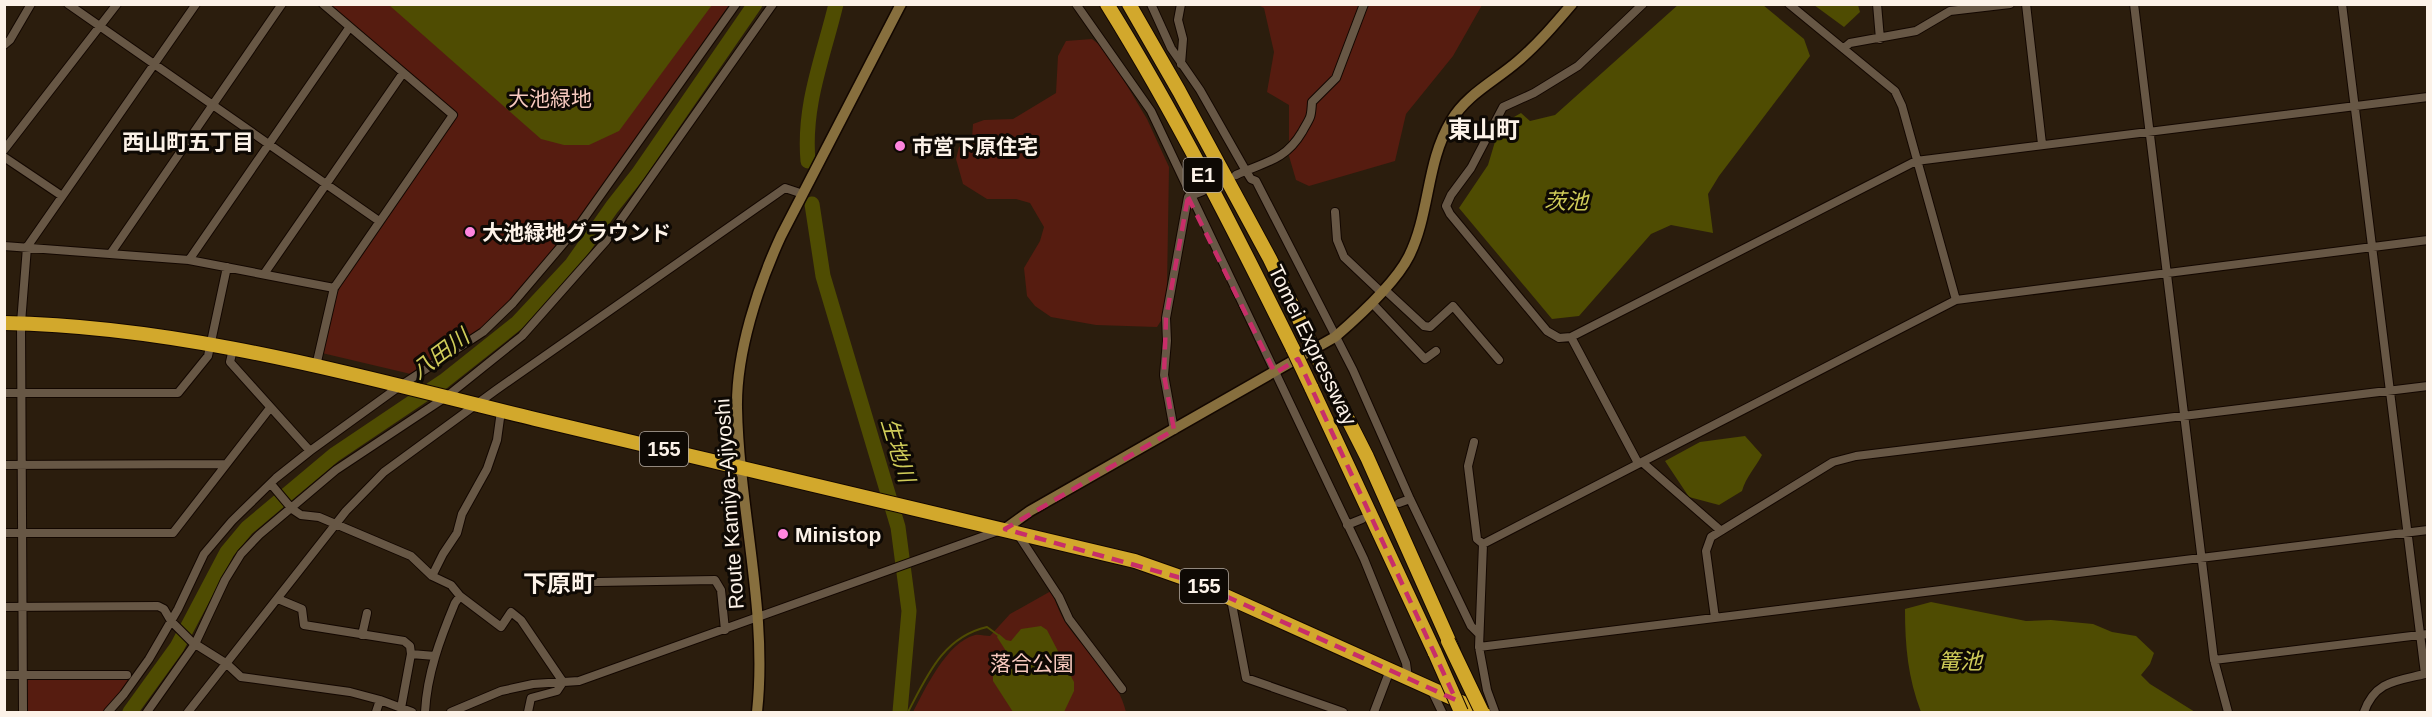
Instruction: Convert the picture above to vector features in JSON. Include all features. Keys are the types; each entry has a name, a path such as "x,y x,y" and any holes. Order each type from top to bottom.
{"highway":[{"name":"Tomei Expressway","path":"1107,4 1162,97 1252,267 1311,387 1461,712"},
{"name":"Tomei Expressway","path":"1129,4 1270,259 1367,458 1448,641 1484,712"},
{"name":"155","path":"4,323 118,331 212,345 316,366 1135,561 1192,581 1484,712"}],"street":[{"path":"4,45 10,40 32,4"},
{"path":"68,4 379,221"},
{"path":"4,150 117,4"},
{"path":"22,712 21,324 27,247 196,4"},
{"path":"111,254 282,4"},
{"path":"316,366 334,288 453,115 323,4"},
{"path":"108,712 149,659 171,622 204,554 232,521 310,451 400,386 483,332 513,303 580,224 736,4"},
{"path":"147,712 194,643 225,580 241,554 305,494 336,470 446,397 522,336 606,241 773,4"},
{"name":"Route Kamiya-Ajiyoshi","path":"757,712 760,679 757,619 737,406 742,360 751,317 767,266 901,4"},
{"path":"1076,4 1151,111 1364,559 1406,663 1408,678"},
{"path":"1151,4 1180,64 1200,90 1251,179 1256,181 1329,321 1410,499 1471,626 1479,634"},
{"path":"1180,4 1178,20 1183,39 1180,64"},
{"path":"1236,175 1280,156 1294,145 1311,119 1312,102 1336,78 1341,68 1364,4"},
{"path":"452,712 501,691 533,684 579,681 1010,530 1030,511 1335,337 1372,303 1408,258 1415,240 1441,138 1452,118 1478,90 1518,61 1538,42 1572,4"},
{"path":"1643,4 1578,66 1534,93 1503,107 1471,168 1451,195 1446,206 1450,214 1547,331 1559,338 1571,337 1916,161 2427,97"},
{"path":"1789,4 1894,91 1902,106 1956,300"},
{"path":"1877,4 1880,39"},
{"path":"1844,48 1850,43 1916,31 1950,11 2010,4"},
{"path":"2026,4 2042,144"},
{"path":"2134,4 2214,660 2228,712"},
{"path":"2342,4 2407,532 2424,635 2425,674 2390,683 2376,691 2368,699 2364,712"},
{"path":"189,260 349,28"},
{"path":"264,274 403,73"},
{"path":"4,157 62,196"},
{"path":"188,712 360,494 384,472 475,405 785,188 803,194"},
{"path":"1174,430 1164,375 1167,341 1166,318 1188,197 1203,191"},
{"path":"1335,212 1337,240 1344,257 1424,326 1430,327 1453,306 1498,360"},
{"path":"1483,544 1956,300 2427,240"},
{"path":"4,246 189,260 334,288"},
{"path":"4,393 178,393 208,356 227,267"},
{"path":"1372,303 1425,359 1436,351"},
{"path":"1571,337 1640,463 1720,530"},
{"path":"233,349 230,362 310,451"},
{"path":"1715,618 1706,551 1711,537 1833,462 1856,456 2427,386"},
{"path":"4,533 173,533 270,408"},
{"path":"432,576 457,533 462,514 487,468 497,440 501,411"},
{"path":"1474,442 1468,466 1477,539 1483,544"},
{"path":"4,465 226,464"},
{"path":"271,484 291,508 301,515 319,517 411,556 432,576 451,585 460,596 501,627 511,612 521,620 564,682"},
{"path":"1399,503 1410,499"},
{"path":"1347,525 1362,519"},
{"path":"1010,530 1059,597 1069,619 1122,689"},
{"path":"1479,647 2427,530"},
{"path":"1483,544 1479,647 1487,690 1495,712"},
{"path":"539,583 715,580 721,590 725,630"},
{"path":"425,712 435,656 454,603 460,596"},
{"path":"1231,598 1246,678 1343,712"},
{"path":"278,599 302,609 304,625 404,641 410,646 411,654 401,708"},
{"path":"4,607 158,606 164,609 171,622 194,643 227,664 241,677 350,692 380,699 412,712"},
{"path":"362,635 367,613"},
{"path":"2214,660 2424,635"},
{"path":"411,654 435,656"},
{"path":"1374,712 1390,670"},
{"path":"4,675 127,675"},
{"path":"528,712 531,698 557,691 564,682"},
{"path":"1430,688 1442,712"},
{"path":"376,712 380,699"},
{"path":"474,703 478,712"}],"highlighted area":[{"path":"1188,197 1275,373 1298,359 1456,700 1192,581 1005,529 1174,430 1164,375 1166,318"}],"green space":[{"name":"大池緑地","path":"329,5 729,5 580,219 511,300 481,330 415,375 322,353 333,302 342,283 458,115"},
{"path":"1258,5 1482,5 1453,56 1406,114 1395,161 1309,186 1296,180 1289,156 1289,105 1267,92 1274,52 1264,8"},
{"path":"1092,39 1105,49 1147,119 1169,167 1167,287 1164,316 1157,327 1096,325 1051,317 1035,306 1027,296 1024,268 1040,241 1044,227 1030,203 1016,199 987,199 963,184 956,159 959,147 972,139 973,124 984,120 1013,119 1056,93 1058,56 1066,41"},
{"name":"落合公園","path":"1051,591 1067,625 1109,677 1126,712 913,712 938,668 955,647 975,635 990,636 1010,614"},
{"path":"26,676 133,676 104,712 26,712"}],"water":[{"name":"茨池","path":"1679,4 1763,5 1804,39 1810,56 1719,176 1708,194 1713,233 1671,225 1651,234 1579,316 1552,319 1459,208 1488,165 1500,125 1521,113 1530,121 1555,115"},
{"path":"389,5 712,5 619,131 589,145 564,145 541,139"},
{"path":"1814,5 1858,5 1860,12 1844,27"},
{"path":"1745,436 1762,455 1742,491 1719,505 1689,497 1665,461 1700,442"},
{"name":"篭池","path":"1931,602 2026,621 2051,620 2093,624 2112,632 2136,636 2154,653 2150,664 2141,675 2150,684 2195,712 1921,712 1908,662 1905,609"},
{"path":"1041,626 1047,630 1074,682 1074,691 1064,712 1013,712 993,681 993,675 1006,651 997,637 999,634 1011,641 1021,629"}],"waterway":[{"name":"八田川","path":"130,712 177,647 227,552 247,528 334,455 444,381 517,323 572,264 638,174 755,4"},
{"name":"生地川","path":"808,161 807,140 811,101 836,4"},
{"name":"生地川","path":"812,204 823,276 898,527 909,611 900,712"},
{"path":"908,712 938,660 959,639 987,627 998,635"}],"place":[{"name":"市営下原住宅","path":"900,146"},
{"name":"大池緑地グラウンド","path":"470,232"},
{"name":"Ministop","path":"783,534"}],"district":[{"name":"東山町","path":"1484,129"},
{"name":"西山町五丁目","path":"188,142"},
{"name":"下原町","path":"559,583"}]}
